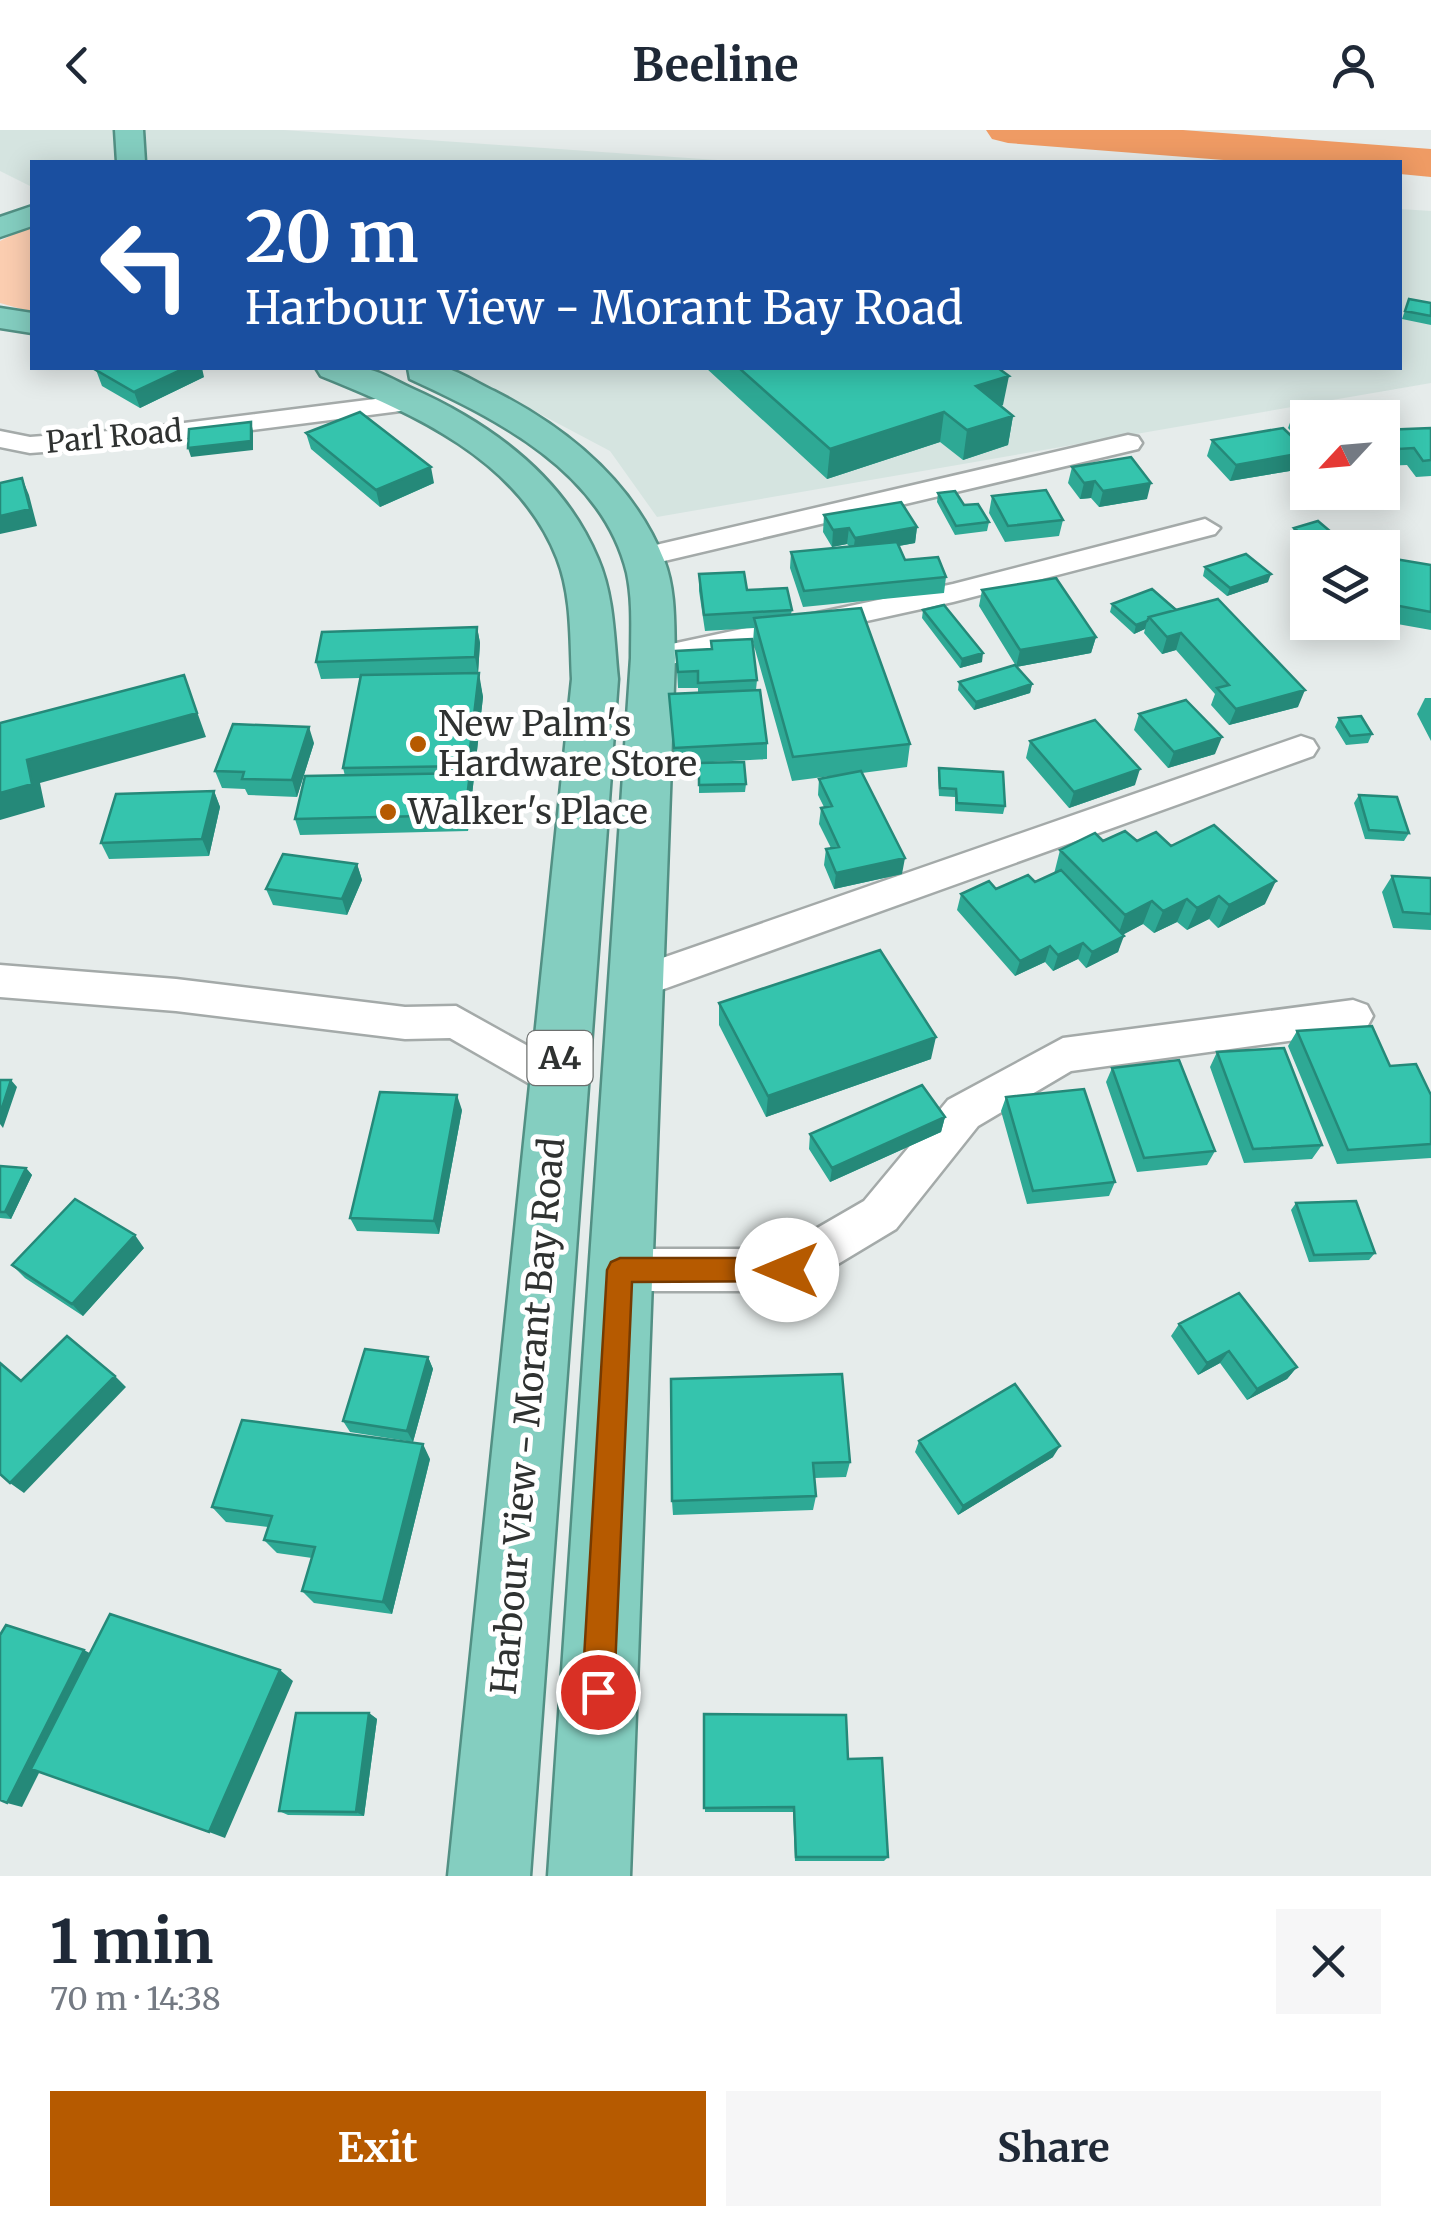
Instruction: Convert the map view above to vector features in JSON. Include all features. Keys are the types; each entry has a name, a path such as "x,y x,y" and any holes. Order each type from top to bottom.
{"highway":[{"path":"129,130 131,160"},
{"path":"0,228 30,215"},
{"path":"0,318 30,323"},
{"name":"Harbour View - Morant Bay Road","path":"343,370 509,410 563,449 608,498 643,556 650,584 653,658 589,1876"},
{"name":"Harbour View - Morant Bay Road","path":"412,385 458,426 512,463 552,510 577,558 590,606 595,679 489,1876"}],"street":[{"name":"Parl Road","path":"0,439 30,445 136,437 412,385"},
{"path":"643,556 1128,443"},
{"path":"653,658 953,593 1205,528"},
{"path":"636,983 1301,748"},
{"path":"0,981 176,995 404,1022 456,1022 558,1083"},
{"path":"620,1270 787,1270 880,1216 963,1113 1063,1055 1354,1016"}],"shaded area":[{"path":"0,130 284,130 717,160 30,160 30,186 0,171"},
{"path":"1402,209 1431,211 1431,383 1333,400 1290,400 1290,407 657,517 610,451 457,370 1402,370"},
{"path":"30,226 30,311 0,303 0,241"}],"building":[{"path":"1409,299 1431,303 1431,316 1405,311"},
{"path":"96,370 181,370 134,392"},
{"path":"741,370 1001,370 1009,376 976,386 1013,416 967,430 944,412 830,449"},
{"path":"360,412 431,467 376,490 306,433"},
{"path":"251,422 251,441 188,448 189,429"},
{"path":"1283,428 1290,435 1290,455 1236,465 1212,440"},
{"path":"1431,428 1431,460 1423,461 1414,448 1400,449 1400,429"},
{"path":"1131,457 1151,483 1103,491 1095,481 1084,483 1072,467"},
{"path":"22,478 30,509 0,516 0,483"},
{"path":"1046,490 1063,520 1008,526 992,496"},
{"path":"955,491 964,505 978,504 989,522 956,526 938,493"},
{"path":"901,502 917,527 855,538 849,528 833,530 824,515"},
{"path":"1318,521 1329,530 1296,530 1294,528"},
{"path":"897,542 905,560 938,557 946,577 804,591 791,552"},
{"path":"1246,554 1271,574 1230,588 1205,567"},
{"path":"1400,560 1431,565 1431,612 1400,606"},
{"path":"744,572 747,590 787,588 792,610 704,615 699,574"},
{"path":"1056,578 1096,637 1020,650 982,590"},
{"path":"1152,589 1176,610 1136,625 1112,604"},
{"path":"1218,599 1305,690 1236,709 1217,688 1229,685 1181,633 1167,637 1149,617"},
{"path":"944,605 983,653 962,659 923,610"},
{"path":"861,608 910,744 793,757 754,618"},
{"path":"477,627 475,657 316,662 322,632"},
{"path":"752,639 757,680 698,683 698,671 678,672 676,651 712,649 711,641"},
{"path":"1015,665 1032,684 976,702 959,682"},
{"name":"New Palm's Hardware Store","path":"479,673 468,766 343,768 361,675"},
{"path":"184,675 197,713 27,760 32,784 0,793 0,723"},
{"path":"760,690 767,743 674,748 669,694"},
{"path":"1186,700 1222,737 1174,752 1139,714"},
{"path":"1361,716 1372,734 1350,736 1339,718"},
{"path":"1095,720 1140,769 1074,792 1030,741"},
{"path":"233,724 309,727 292,780 242,779 244,772 215,771"},
{"path":"744,762 746,784 699,785 699,763"},
{"path":"939,768 1003,772 1005,806 957,803 956,789 940,788"},
{"path":"861,771 905,858 836,873 826,849 839,847 821,808 832,806 819,779"},
{"path":"470,773 465,815 295,819 305,776"},
{"path":"214,791 202,839 101,843 116,794"},
{"path":"1359,795 1397,797 1409,833 1369,830"},
{"path":"1214,825 1276,881 1229,905 1219,896 1197,908 1187,899 1163,911 1152,901 1125,915 1060,850 1095,833 1103,841 1125,831 1137,841 1156,832 1171,846"},
{"path":"283,854 357,864 342,899 266,889"},
{"path":"1061,870 1124,936 1092,952 1083,943 1058,955 1050,946 1020,961 961,894 989,881 996,889 1028,875 1035,882"},
{"path":"1392,876 1431,878 1431,914 1403,912"},
{"path":"880,950 936,1037 768,1096 719,1003"},
{"path":"1372,1026 1390,1066 1416,1064 1431,1095 1431,1144 1348,1150 1297,1031"},
{"path":"1284,1048 1322,1145 1253,1149 1217,1052"},
{"path":"1179,1060 1215,1151 1144,1158 1112,1068"},
{"path":"0,1080 11,1080 0,1114"},
{"path":"922,1085 945,1117 832,1168 810,1134"},
{"path":"1084,1089 1115,1182 1033,1191 1006,1097"},
{"path":"380,1092 457,1095 434,1221 350,1218"},
{"path":"0,1166 26,1168 5,1212 0,1212"},
{"path":"75,1199 135,1235 72,1304 12,1265"},
{"path":"1356,1201 1375,1253 1314,1255 1296,1203"},
{"path":"1239,1293 1297,1367 1257,1389 1229,1351 1207,1363 1179,1324"},
{"path":"67,1336 115,1376 10,1483 0,1474 0,1363 21,1381"},
{"path":"365,1349 428,1357 407,1431 343,1421"},
{"path":"842,1374 850,1462 813,1463 816,1496 672,1501 671,1379"},
{"path":"1015,1384 1060,1446 963,1506 919,1441"},
{"path":"242,1420 423,1444 383,1602 302,1591 315,1547 264,1540 272,1516 212,1507"},
{"path":"110,1614 280,1670 209,1832 31,1769"},
{"path":"6,1625 84,1650 7,1803 0,1800 0,1635"},
{"path":"296,1713 369,1713 356,1812 279,1811"},
{"path":"704,1714 846,1715 848,1759 882,1758 888,1857 796,1857 794,1807 704,1808"}],"waterway":[{"path":"1008,130 1393,160"},
{"path":"1402,161 1431,163"}],"place":[{"name":"New Palm's Hardware Store","path":"418,744"},
{"name":"Walker's Place","path":"388,812"}],"route":[{"path":"598,1692 620,1270 787,1270"}]}
